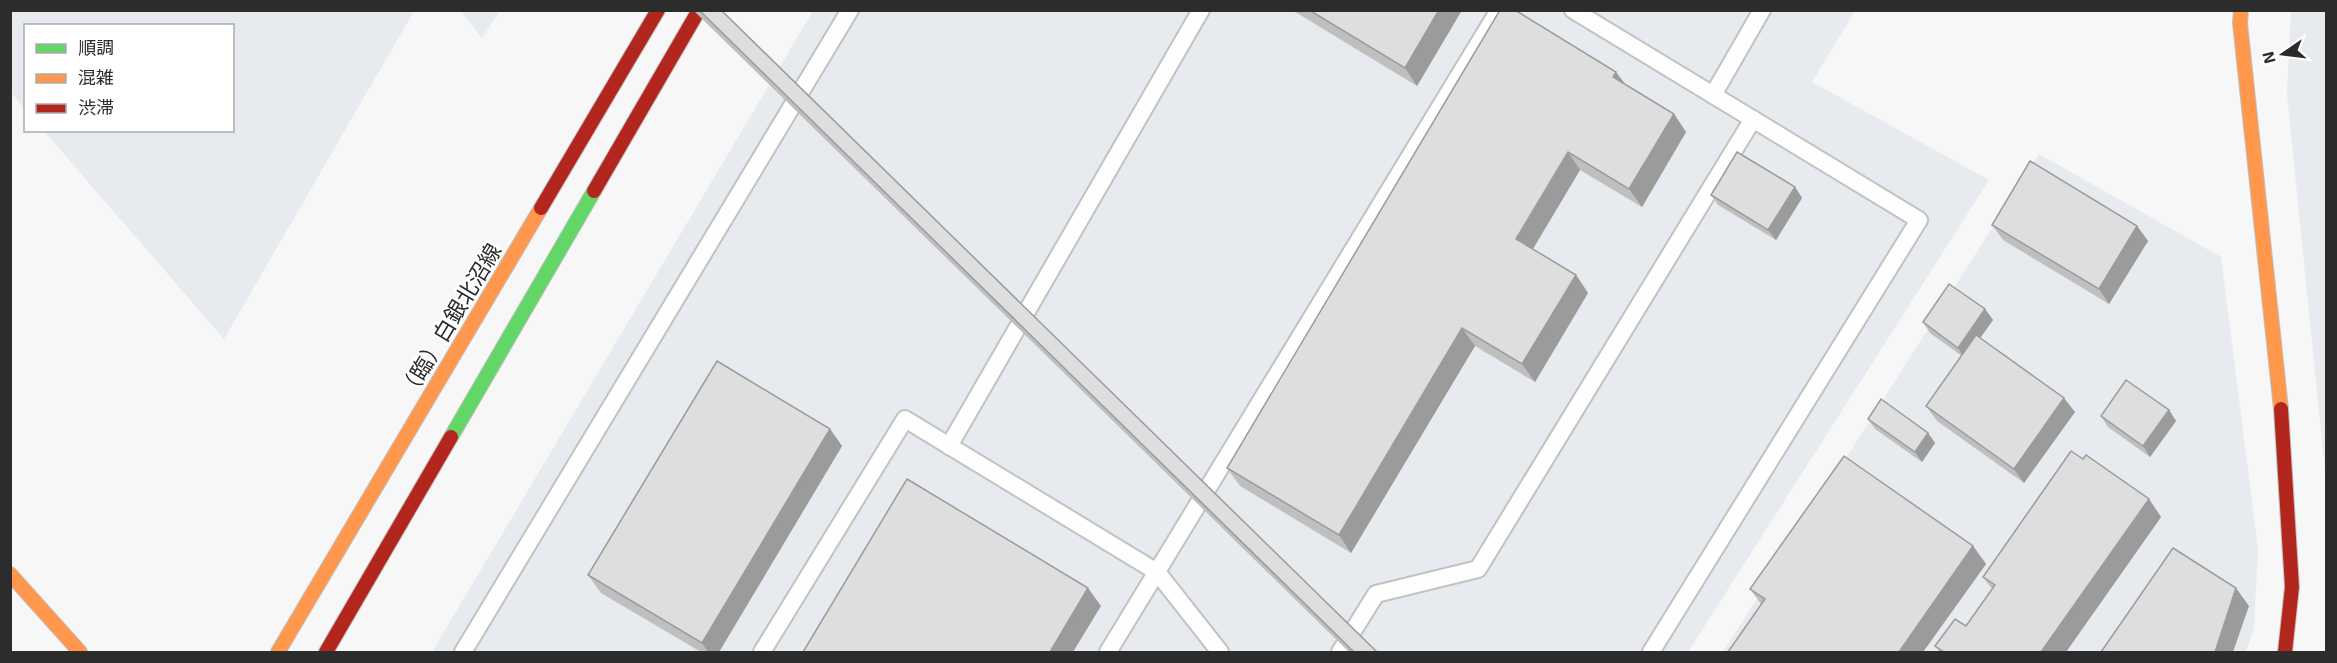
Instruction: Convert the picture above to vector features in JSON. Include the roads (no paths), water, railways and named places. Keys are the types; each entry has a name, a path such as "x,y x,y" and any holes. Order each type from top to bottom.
{"street":[{"name":"（臨）白銀北沼線","path":"278,652 658,10"},
{"path":"326,652 609,161 699,10"},
{"path":"2241,10 2240,23 2286,458 2292,586 2285,652"},
{"path":"10,573 80,652"}],"lane":[{"path":"463,652 850,10"},
{"path":"949,446 1202,10"},
{"path":"1108,652 1499,10"},
{"path":"1574,10 1919,220 1651,652"},
{"path":"1713,95 1762,10"},
{"path":"1340,652 1376,594 1478,569 1753,119"},
{"path":"762,652 905,420 1157,572 1220,652"}]}
